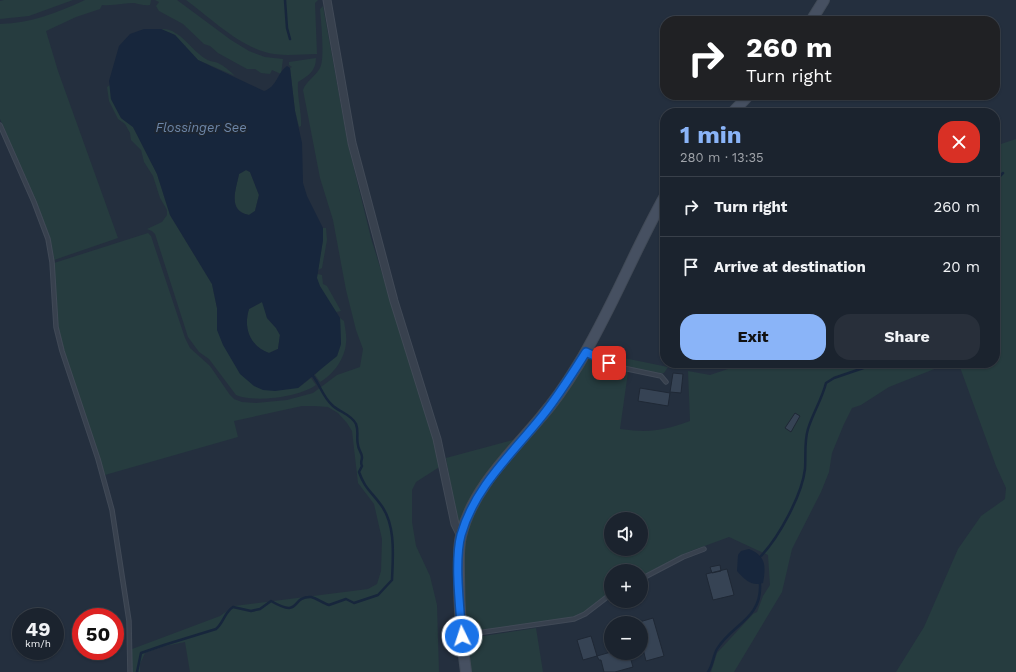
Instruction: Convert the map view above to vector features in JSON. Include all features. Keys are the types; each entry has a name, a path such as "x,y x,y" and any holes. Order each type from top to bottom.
{"main road":[{"path":"815,16 824,0"},
{"path":"737,108 745,100"},
{"path":"466,672 459,584 461,536 471,509 483,488 513,449 565,387 610,309 660,206"}],"street":[{"path":"327,0 341,84 358,164 394,301 437,439 455,524 461,536"}],"lane":[{"path":"0,124 48,238 53,270 56,327 62,351 98,459 112,510 129,621 130,672"},
{"path":"586,352 623,368 661,376 666,382"},
{"path":"648,575 683,557 704,549"},
{"path":"462,636 574,619 585,614 604,599"}],"green space":[{"path":"73,0 29,16 0,19 0,1"},
{"path":"85,0 151,0 150,5 134,3 102,5 100,9 76,17 46,31 58,71 118,238 54,260 45,225 0,119 0,24 22,22 44,16"},
{"path":"155,0 177,0 231,40 249,51 265,57 283,59 281,74 272,70 270,74 261,73 255,69 247,69 218,53 210,46 204,44 183,24 159,11 156,6 159,2"},
{"path":"186,0 318,0 315,3 317,54 271,54 255,48 234,37"},
{"path":"323,6 348,144 371,238 441,466 416,482 412,490 412,522 416,546 430,576 437,605 439,672 190,672 185,642 165,646 145,653 140,664 140,672 132,672 132,649 220,616 234,606 368,589 377,584 381,571 382,539 374,504 358,483 352,431 338,413 328,407 302,406 234,421 238,437 105,475 62,347 56,314 54,263 148,233 151,236 185,338 190,348 210,366 234,399 242,402 256,403 287,400 313,393 337,375 360,367 363,349 356,330 346,290 333,220 320,178 303,90 306,84 320,68 322,57 322,40 320,9"},
{"path":"161,29 168,29 174,32 201,55 208,60 220,64 235,76 198,60 175,35"},
{"path":"316,58 316,63 313,70 298,82 301,121 301,126 299,127 295,111 290,68 292,67 289,65 289,62"},
{"path":"110,85 111,99 121,118 133,127 157,174 170,215 212,284 217,308 217,330 298,388 311,378 316,385 299,393 277,398 265,399 236,395 209,359 199,352 188,337 155,234 147,229 162,222 167,215 167,210 160,198 153,176 144,162 141,150 131,140 130,133 125,124 118,119 109,101 107,87"},
{"path":"1016,139 1016,672 896,672 924,627 958,549 981,516 1005,499 1006,488 996,466 960,368 1000,368 1000,144"},
{"path":"246,170 250,172 259,195 255,211 249,215 238,209 235,204 235,193 239,174"},
{"path":"323,228 326,228 327,240 322,268 318,270 323,240"},
{"path":"317,274 322,275 323,284 327,286 341,311 336,312 324,294 318,284"},
{"path":"262,302 267,318 280,335 278,349 269,353 262,350 253,341 248,330 247,323 249,309"},
{"path":"340,318 344,321 346,335 345,349 338,365 330,375 320,382 315,375 323,366 337,356 341,344"},
{"path":"593,348 614,356 660,365 660,368 667,368 664,373 646,372 607,361 592,352"},
{"path":"587,358 628,372 620,429 640,431 663,429 690,421 688,371 710,375 731,368 937,368 889,387 861,405 852,408 832,453 829,472 821,492 792,549 782,592 734,672 711,672 717,653 753,614 757,612 763,596 770,585 768,555 729,537 691,551 648,572 648,564 604,564 604,598 578,616 473,633 466,631 462,579 463,553 468,528 483,496"},
{"path":"516,439 459,524 456,518 446,458"},
{"path":"536,628 543,672 470,672 466,641 470,638"}],"water":[{"name":"Flossinger See","path":"144,29 161,29 175,35 198,60 264,91 272,86 287,66 290,68 295,111 302,143 303,183 307,196 323,228 323,240 317,278 320,286 340,318 341,344 337,356 298,388 275,391 263,390 254,386 240,374 223,345 217,330 217,308 212,284 170,215 157,174 133,127 121,118 111,99 109,81 119,46 130,34","holes":["246,170 250,172 259,195 255,211 249,215 242,213 235,204 235,193 239,174","262,302 267,318 280,335 278,349 269,353 262,350 253,341 250,336 247,323 249,309"]},
{"path":"749,549 759,555 764,562 763,583 752,583 745,579 737,571 738,555 741,551"}],"building":[{"path":"673,373 683,374 681,393 670,392"},
{"path":"640,388 670,393 668,406 638,401"},
{"path":"795,413 800,416 791,432 785,428"},
{"path":"720,565 721,571 712,573 710,567"},
{"path":"727,569 734,595 713,600 706,574"},
{"path":"653,618 664,656 646,661 648,660 648,619"},
{"path":"591,636 597,656 583,660 577,640"},
{"path":"604,654 604,660 631,660 633,667 615,672 604,672 601,660 599,660 597,656"}],"waterway":[{"path":"285,0 287,28 290,39"},
{"path":"1000,176 1003,173"},
{"path":"761,556 775,538 795,503 805,469 807,434 826,383 834,378 863,368"},
{"path":"137,672 141,653 216,629 233,607 251,611 260,609 271,601 287,608 292,607 300,600 311,597 329,605 346,599 354,603 378,595 392,580 392,541 389,522 381,505 361,478 359,472 362,466 362,457 358,446 356,424 348,415 329,402 313,376"},
{"path":"708,672 717,649 723,640 745,620 756,605 759,596 760,584"}],"route":[{"path":"462,636 459,584 461,536 471,509 479,494 513,449 565,387 586,352 609,363"}]}
